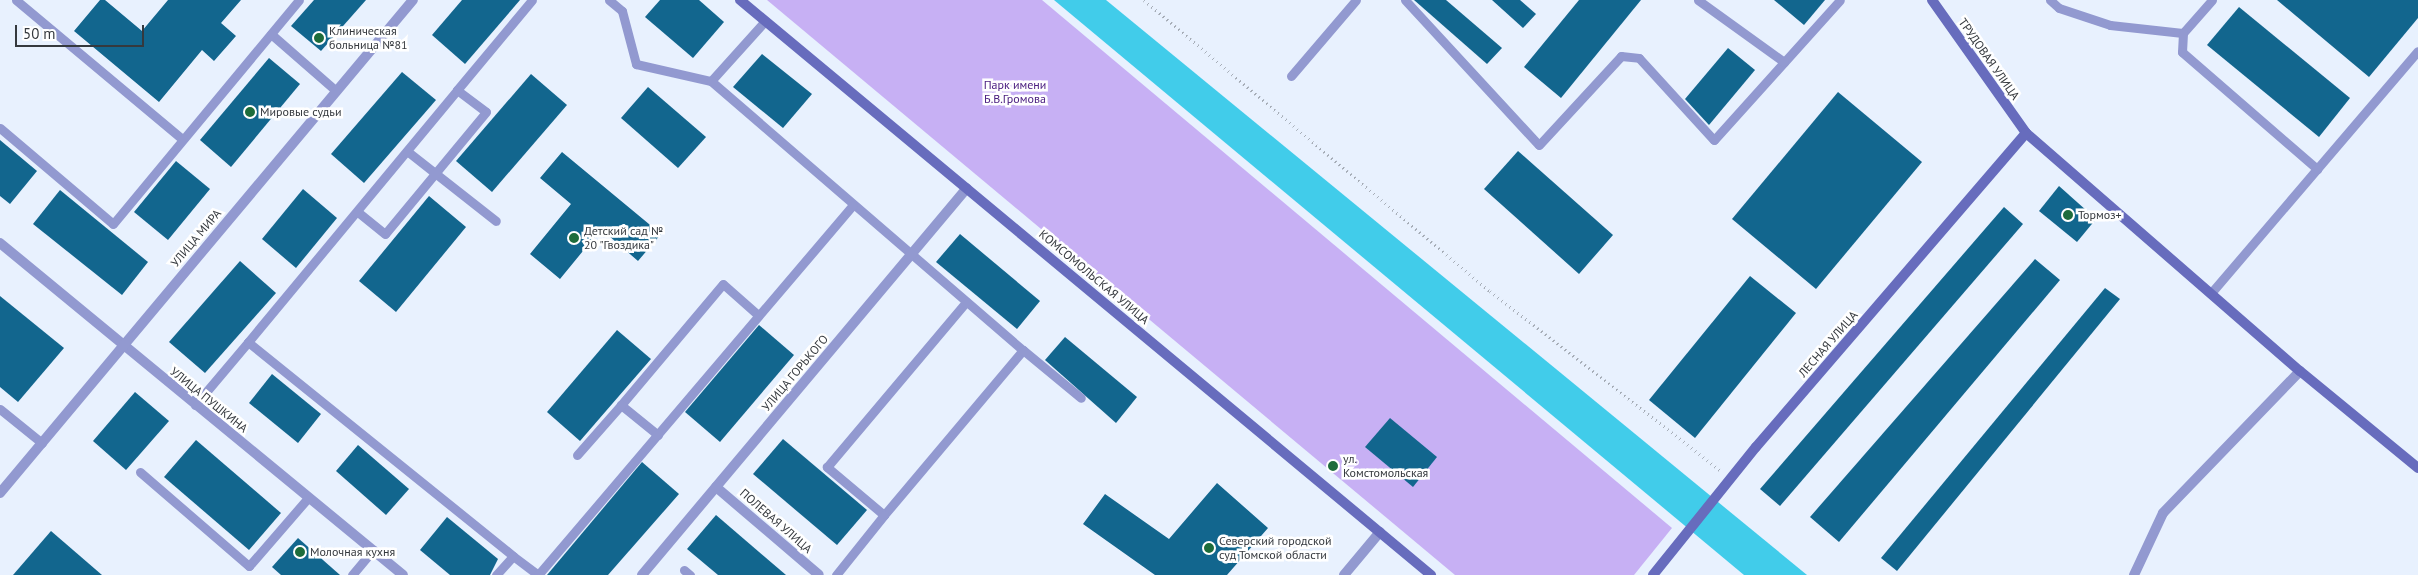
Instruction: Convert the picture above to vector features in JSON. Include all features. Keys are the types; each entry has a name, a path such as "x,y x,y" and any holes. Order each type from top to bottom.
{"main road":[{"name":"КОМСОМОЛЬСКАЯ УЛИЦА","path":"740,0 1430,575"},
{"name":"ТРУДОВАЯ УЛИЦА","path":"1932,0 2026,133 2300,371 2418,468"},
{"name":"ЛЕСНАЯ УЛИЦА","path":"1653,575 1730,479 2026,133"}],"street":[{"name":"УЛИЦА МИРА","path":"0,493 335,90 413,0"},
{"name":"УЛИЦА ГОРЬКОГО","path":"642,575 967,188"},
{"name":"УЛИЦА ПУШКИНА","path":"0,243 403,575"},
{"path":"2134,575 2163,513 2300,371"},
{"name":"ПОЛЕВАЯ УЛИЦА","path":"716,487 819,575"},
{"path":"1344,575 1380,532"}],"lane":[{"path":"16,0 182,139"},
{"path":"0,128 113,224 182,139 300,0"},
{"path":"195,405 358,212 532,0"},
{"path":"609,0 622,11 636,64 711,81 852,206 1081,398"},
{"path":"1292,76 1356,0"},
{"path":"1405,0 1539,144 1621,56 1639,58 1714,140 1840,0"},
{"path":"1698,0 1784,62"},
{"path":"2050,0 2060,8 2110,25 2183,33"},
{"path":"2207,2 2183,33 2182,52 2317,169"},
{"path":"711,81 765,21"},
{"path":"270,34 335,90"},
{"path":"2211,294 2418,51"},
{"path":"358,212 385,234 436,174 486,112 457,90"},
{"path":"407,151 496,221"},
{"path":"248,342 538,575 852,206"},
{"path":"577,455 723,284 758,315"},
{"path":"884,515 827,467 966,302"},
{"path":"836,575 1023,350"},
{"path":"621,404 658,435"},
{"path":"0,409 42,443"},
{"path":"140,472 249,566 308,498"},
{"path":"352,575 373,550"},
{"path":"496,575 513,556"}],"path":[{"path":"1144,0 1490,290 1730,479"}],"green space":[{"name":"Парк имени Б.В.Громова","path":"767,0 1042,0 1672,528 1634,575 1455,575"}],"water":[{"path":"1054,0 1106,0 1807,575 1744,575"}],"building":[{"path":"100,0 105,0 142,31 168,0 241,0 221,23 236,36 214,61 202,50 159,102 74,31"},
{"name":"Клиническая больница №81","path":"314,0 366,0 321,51 291,26"},
{"path":"462,0 520,0 465,64 432,35"},
{"path":"660,0 699,0 724,22 693,58 645,17"},
{"path":"1414,0 1446,0 1502,48 1487,64"},
{"path":"1492,0 1520,0 1536,14 1523,28"},
{"path":"1579,0 1641,0 1561,98 1524,67"},
{"path":"1774,0 1825,0 1804,25"},
{"path":"2277,0 2418,0 2418,18 2369,77"},
{"path":"2239,7 2350,98 2319,137 2207,45"},
{"path":"1728,48 1755,70 1709,125 1685,99"},
{"path":"762,54 812,94 783,128 733,87"},
{"name":"Мировые судьи","path":"269,58 300,84 231,167 200,140"},
{"path":"402,72 436,100 364,183 331,154"},
{"path":"531,74 567,105 492,192 456,161"},
{"path":"648,87 706,137 678,168 621,118"},
{"path":"1838,92 1922,162 1816,289 1732,219"},
{"path":"0,140 37,171 10,204 0,196"},
{"path":"1518,151 1613,235 1579,274 1484,189"},
{"path":"562,152 661,234 638,261 601,229 560,279 530,254 571,204 540,178"},
{"path":"176,161 210,189 168,240 134,212"},
{"name":"Тормоз+","path":"2059,186 2096,219 2077,242 2039,211"},
{"path":"303,189 337,218 296,268 262,239"},
{"path":"60,190 148,262 122,295 33,224"},
{"path":"429,196 466,227 396,312 359,281"},
{"path":"2004,207 2023,224 1780,506 1760,489"},
{"path":"960,234 1040,301 1017,329 936,262"},
{"path":"2035,259 2060,280 1839,542 1810,517"},
{"path":"240,261 276,293 205,373 169,342"},
{"path":"1750,276 1796,313 1695,438 1649,400"},
{"path":"2105,288 2120,299 1897,571 1881,558"},
{"path":"0,296 64,348 18,402 0,387"},
{"path":"759,325 794,355 720,442 685,412"},
{"path":"617,330 651,359 580,441 547,412"},
{"path":"1065,337 1137,397 1116,423 1045,360"},
{"path":"272,374 321,414 298,443 249,403"},
{"path":"135,392 169,421 126,470 93,441"},
{"path":"1390,418 1437,457 1413,487 1365,447"},
{"path":"783,439 867,510 837,545 753,474"},
{"path":"196,440 281,513 249,550 164,477"},
{"path":"358,445 409,489 386,515 336,471"},
{"path":"642,462 679,494 608,575 547,575"},
{"path":"1217,483 1268,528 1227,575 1155,575 1083,524 1105,494 1169,539"},
{"path":"716,515 786,575 718,575 687,549"},
{"path":"447,517 498,559 490,575 450,575 420,550"},
{"path":"51,531 102,575 13,575"},
{"name":"Молочная кухня","path":"298,538 340,575 281,575 272,567"}],"place":[{"name":"Клиническая больница №81","path":"319,38"},
{"name":"Мировые судьи","path":"250,112"},
{"name":"Тормоз+","path":"2068,215"},
{"name":"Детский сад № 20 \"Гвоздика\"","path":"574,238"},
{"name":"ул. Комстомольская","path":"1333,466"},
{"name":"Северский городской суд Томской области","path":"1209,548"},
{"name":"Молочная кухня","path":"300,552"}]}
